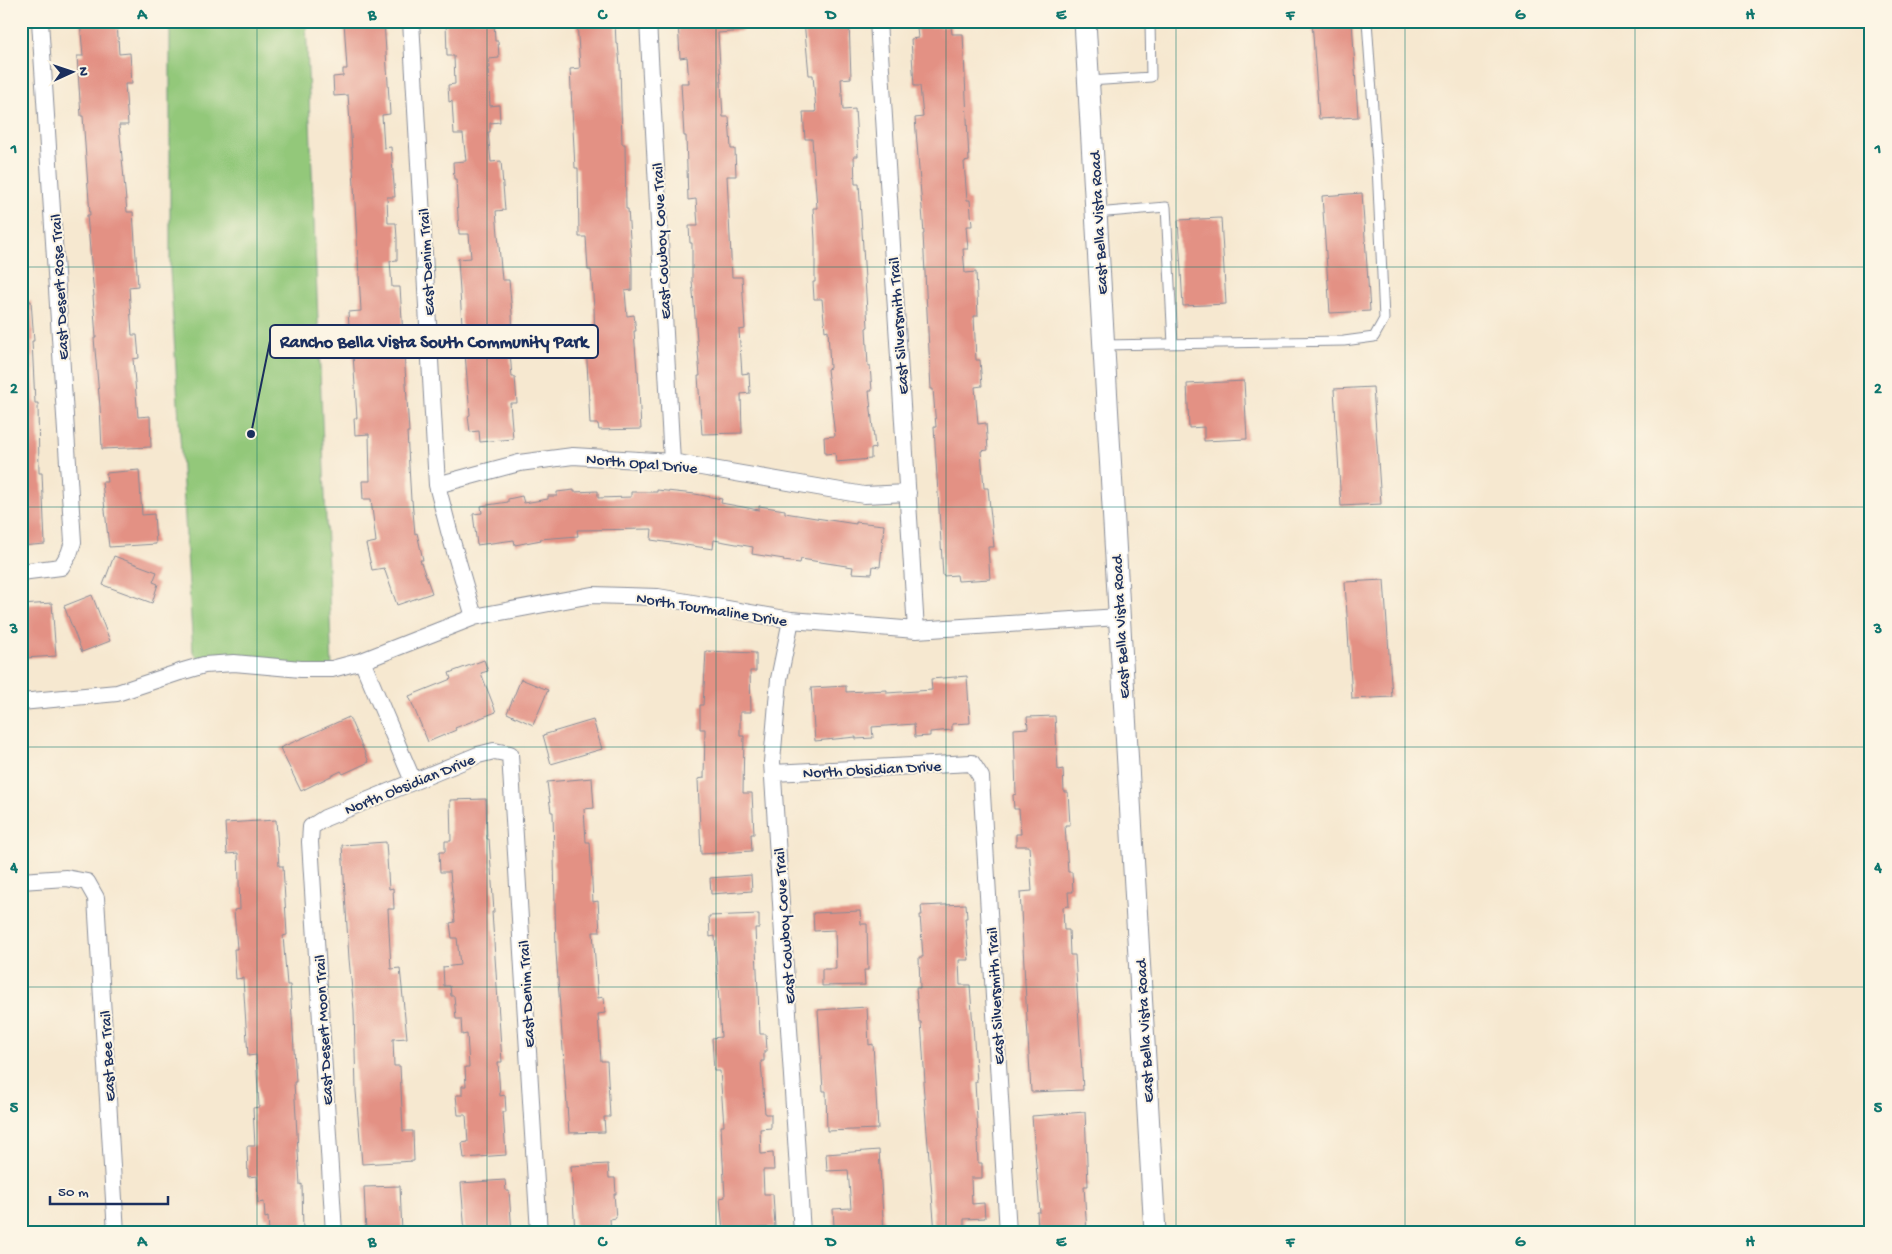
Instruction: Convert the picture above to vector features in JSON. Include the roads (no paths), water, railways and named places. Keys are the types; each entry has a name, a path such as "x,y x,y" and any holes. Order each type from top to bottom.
{"street":[{"name":"East Desert Rose Trail","path":"21,572 60,567 69,554 73,542 40,21"},
{"name":"East Denim Trail","path":"411,21 437,485 474,617"},
{"name":"East Cowboy Cove Trail","path":"648,21 672,462"},
{"name":"East Silversmith Trail","path":"878,21 916,630"},
{"name":"East Bella Vista Road","path":"1085,21 1155,1233"},
{"name":"North Opal Drive","path":"437,485 519,463 573,456 672,462 864,495 908,493"},
{"name":"North Tourmaline Drive","path":"21,702 117,693 204,665 234,663 301,669 332,669 362,660 474,617 592,595 658,597 791,620 916,630 1119,617"},
{"name":"East Cowboy Cove Trail","path":"791,620 779,679 772,762 802,1233"},
{"path":"362,660 413,781"},
{"name":"North Obsidian Drive","path":"312,827 325,818 478,755 494,750 510,754"},
{"name":"East Denim Trail","path":"510,754 539,1233"},
{"name":"East Silversmith Trail","path":"972,763 981,777 1008,1233"},
{"name":"North Obsidian Drive","path":"773,773 972,763"},
{"name":"East Desert Moon Trail","path":"312,827 310,842 334,1233"},
{"name":"East Bee Trail","path":"21,880 66,878 87,882 96,898 116,1233"}],"lane":[{"path":"1088,81 1151,77 1150,21"},
{"path":"1104,345 1344,341 1374,337 1384,319 1377,165 1367,21"},
{"path":"1096,213 1166,207 1173,344"}],"place":[{"name":"Rancho Bella Vista South Community Park","path":"251,434"}]}
